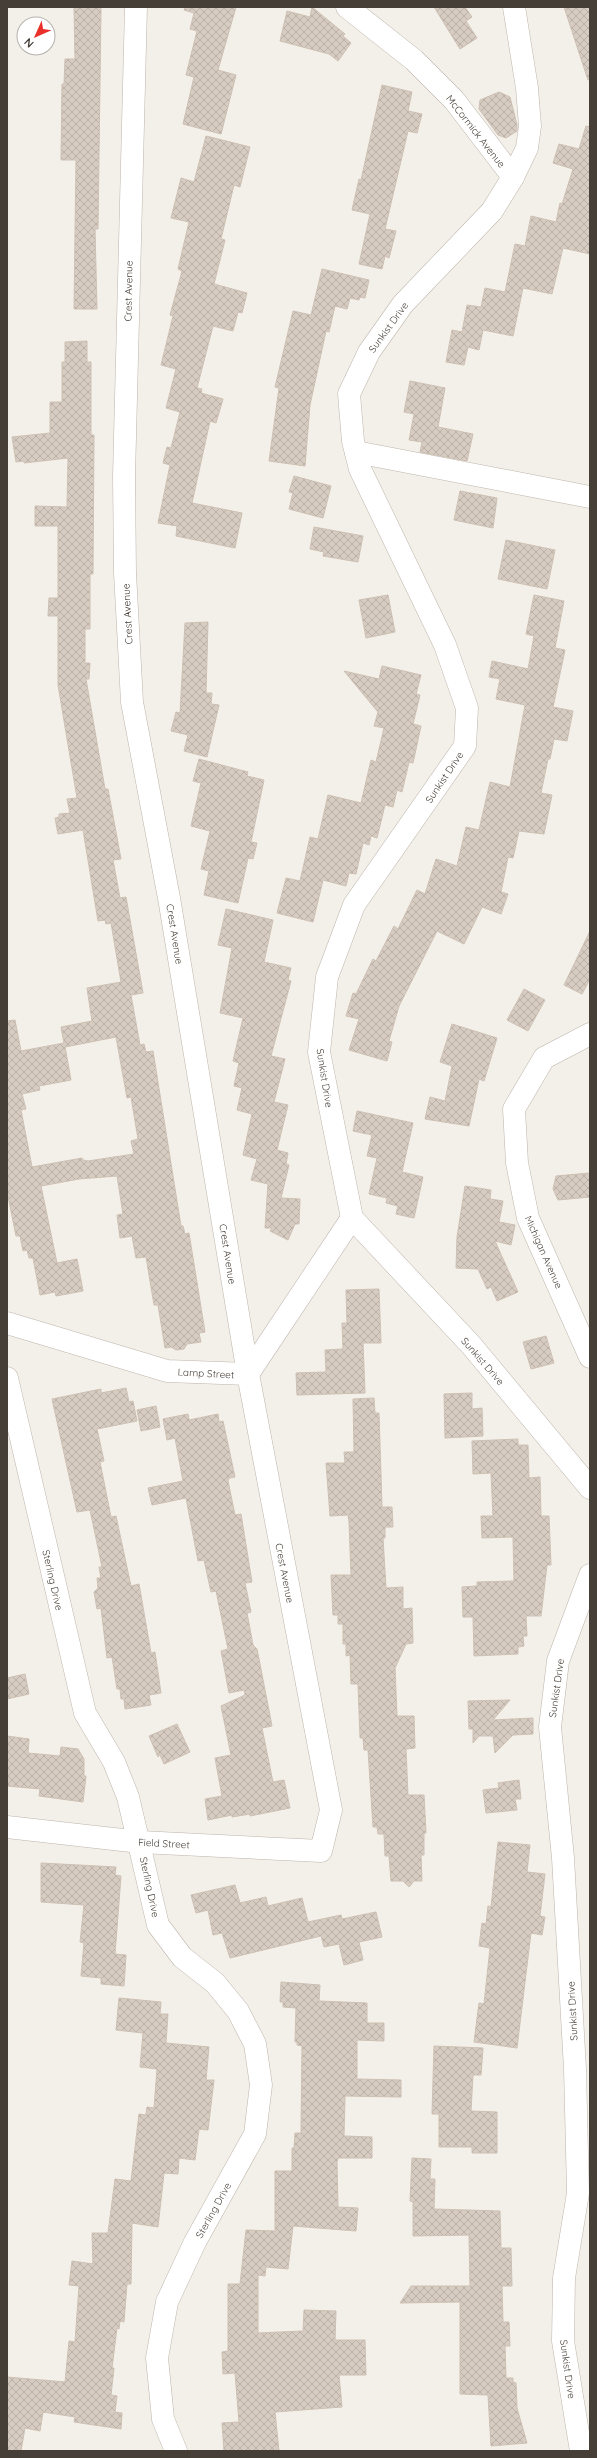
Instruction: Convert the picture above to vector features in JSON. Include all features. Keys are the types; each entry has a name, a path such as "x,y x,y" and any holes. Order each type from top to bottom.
{"street":[{"name":"Crest Avenue","path":"136,7 124,476 125,573 132,702 169,898 248,1374 331,1810 321,1851"},
{"name":"McCormick Avenue","path":"347,7 414,60 454,100 513,177"},
{"name":"Sunkist Drive","path":"514,7 526,80 530,126 527,148 513,177 492,211 403,304 369,352 349,394 356,452 360,468 380,513 445,645 467,708 465,746 354,905 327,977 318,1052 352,1218 471,1345 590,1488"},
{"path":"356,452 590,497"},
{"name":"Michigan Avenue","path":"590,1034 544,1058 514,1109 517,1163 528,1218 590,1357"},
{"name":"Lamp Street","path":"7,1324 167,1371 248,1374 352,1218"},
{"name":"Sterling Drive","path":"7,1378 85,1713 114,1762 128,1797 140,1842 158,1925 182,1957 215,1983 238,2011 255,2044 261,2085 255,2134 195,2242 167,2302 157,2358 163,2419 176,2451"},
{"name":"Sunkist Drive","path":"581,2451 563,2341 564,2278 578,2193 575,2069 563,1858 550,1727 558,1661 590,1575"},
{"name":"Field Street","path":"7,1827 140,1842 321,1851"}],"building":[{"path":"74,7 101,7 98,229 95,229 97,309 74,309 76,160 61,160 62,84 64,84 65,59 75,59"},
{"path":"185,7 236,7 218,70 236,75 221,134 183,124 194,77 186,75 197,31 190,29 194,13 184,10"},
{"path":"312,7 345,34 343,36 351,43 338,61 329,54 280,41 287,11 310,17"},
{"path":"434,7 465,7 472,17 466,21 477,38 460,49"},
{"path":"564,7 590,7 590,79 588,80"},
{"path":"382,85 412,92 408,111 422,114 417,133 408,131 385,229 396,231 389,258 385,256 382,269 359,264 370,214 352,210 359,179 361,180"},
{"path":"499,92 510,97 517,125 517,131 506,138 498,135 479,109 480,100"},
{"path":"586,126 590,127 590,254 563,248 552,294 523,288 513,336 483,330 479,350 468,347 464,365 446,362 452,330 462,332 467,305 481,307 485,288 505,292 515,244 525,246 531,216 556,222 560,203 562,204 573,169 553,163 559,144 579,149"},
{"path":"206,136 250,147 240,187 234,185 221,239 225,240 214,284 247,293 242,313 238,312 233,331 213,326 197,388 202,389 201,393 223,399 216,423 210,421 192,503 242,513 235,548 176,536 177,526 158,523 170,465 163,463 167,447 171,448 180,412 166,408 176,369 161,365 173,316 170,315 182,271 178,269 189,222 171,218 181,178 194,182"},
{"path":"322,269 369,280 365,298 360,297 359,300 350,298 347,309 335,306 329,332 326,331 310,405 305,466 269,461 279,388 275,387 293,311 311,315"},
{"path":"87,341 87,362 91,362 91,435 94,435 93,574 90,574 90,629 85,629 85,663 90,663 89,679 86,679 105,789 108,789 121,859 113,860 120,898 126,897 143,993 131,995 140,1045 144,1044 146,1052 153,1051 181,1226 183,1226 185,1234 189,1233 205,1332 199,1333 201,1342 187,1344 184,1349 176,1350 171,1347 165,1348 158,1305 154,1305 146,1257 136,1258 132,1236 120,1238 117,1215 123,1214 117,1176 79,1179 41,1186 57,1263 77,1259 83,1291 56,1296 55,1292 40,1295 33,1258 29,1258 27,1250 23,1251 20,1236 16,1236 7,1191 7,1021 15,1020 21,1051 64,1043 61,1027 92,1021 87,988 121,982 111,923 106,924 105,920 98,921 83,830 58,834 55,818 59,817 59,814 70,813 67,799 77,798 58,685 58,616 48,616 49,598 58,598 58,526 35,526 35,506 67,507 68,458 24,463 24,461 16,462 12,437 50,433 50,402 62,402 62,362 65,362 65,342","holes":["116,1037 127,1098 131,1097 138,1139 131,1141 134,1154 88,1161 83,1160 82,1158 32,1167 21,1110 26,1109 22,1094 40,1090 39,1086 71,1080 65,1047"]},
{"path":"410,381 445,388 438,427 473,434 467,461 420,452 422,442 409,440 414,414 404,412"},
{"path":"294,476 331,486 323,518 289,509 293,493 289,492"},
{"path":"460,491 497,498 493,528 454,520"},
{"path":"314,527 363,536 358,562 323,556 324,552 310,549"},
{"path":"506,540 555,550 547,589 498,579"},
{"path":"388,595 395,632 366,638 359,600"},
{"path":"534,595 564,601 555,648 565,650 553,707 573,711 567,741 554,739 550,759 548,759 541,793 552,795 544,834 519,831 513,858 508,857 501,892 508,894 501,914 482,907 464,944 437,931 399,1006 389,1041 392,1042 387,1061 349,1050 359,1019 346,1016 353,993 356,994 373,959 376,961 394,926 398,929 417,890 425,894 436,859 457,866 466,827 479,830 490,782 510,787 525,705 496,699 500,679 489,677 492,661 528,669 534,636 526,634"},
{"path":"208,622 206,693 212,693 211,704 219,705 207,757 184,751 188,735 171,731 176,712 180,713 185,623"},
{"path":"382,666 421,675 416,694 420,695 413,724 421,726 413,763 409,762 402,792 397,790 393,807 385,805 377,838 371,836 369,845 363,843 356,874 349,873 346,886 323,880 313,922 277,913 286,878 300,881 310,837 318,839 328,795 361,803 371,760 376,762 384,728 374,726 378,712 344,671 379,679"},
{"path":"199,759 248,772 247,776 264,780 251,842 257,843 253,859 248,858 238,903 204,895 209,871 201,869 210,831 191,826 201,783 193,781"},
{"path":"226,909 273,920 264,962 291,968 288,980 291,981 271,1056 285,1059 274,1102 288,1105 277,1150 288,1153 286,1164 289,1165 281,1198 300,1199 299,1224 295,1224 288,1240 270,1231 272,1228 265,1228 268,1184 251,1180 257,1159 243,1155 252,1114 237,1110 242,1088 234,1086 239,1063 233,1061 243,1018 220,1013 232,948 218,945"},
{"path":"590,931 590,979 582,994 564,985"},
{"path":"524,989 545,1000 528,1031 507,1020"},
{"path":"452,1024 497,1038 484,1081 479,1079 469,1126 425,1119 430,1097 445,1101 452,1066 440,1062"},
{"path":"357,1111 413,1123 402,1172 423,1177 414,1218 396,1214 398,1206 386,1203 387,1198 369,1194 377,1158 367,1156 372,1135 353,1131"},
{"path":"590,1173 590,1197 558,1200 553,1189 556,1176"},
{"path":"465,1186 491,1190 490,1199 503,1201 499,1222 515,1225 511,1245 495,1241 518,1292 497,1301 491,1287 487,1289 478,1269 456,1268 457,1237"},
{"path":"379,1289 381,1343 363,1343 365,1393 297,1395 296,1373 326,1372 325,1350 343,1349 342,1323 347,1323 346,1290"},
{"path":"546,1336 554,1363 531,1369 523,1342"},
{"path":"126,1388 129,1402 133,1401 137,1421 97,1429 104,1461 100,1462 111,1517 116,1516 131,1586 139,1584 151,1653 155,1652 161,1693 149,1695 151,1705 125,1709 124,1699 121,1699 120,1689 117,1689 112,1657 107,1658 101,1608 97,1609 94,1592 98,1588 97,1578 101,1578 99,1567 102,1567 90,1510 77,1512 52,1399 101,1389 101,1393"},
{"path":"472,1393 472,1409 482,1408 483,1436 445,1438 444,1394"},
{"path":"374,1398 375,1413 379,1413 382,1507 392,1507 393,1527 385,1527 385,1538 383,1538 386,1588 403,1587 403,1609 412,1608 413,1643 406,1644 395,1668 397,1716 414,1716 415,1748 406,1749 408,1795 424,1795 426,1833 424,1833 424,1855 421,1855 422,1881 414,1881 409,1887 403,1881 391,1881 389,1856 385,1856 384,1834 378,1834 377,1827 373,1827 368,1750 364,1750 363,1738 360,1738 358,1684 351,1684 350,1655 346,1656 346,1644 343,1644 343,1624 338,1624 338,1615 333,1615 331,1575 351,1575 349,1522 348,1515 330,1516 326,1463 345,1463 344,1452 354,1452 353,1399"},
{"path":"156,1406 160,1427 141,1431 137,1410"},
{"path":"188,1414 189,1420 218,1414 219,1422 223,1421 235,1477 229,1478 228,1481 235,1515 241,1514 252,1582 245,1583 251,1612 247,1613 253,1645 257,1649 272,1726 262,1728 273,1782 284,1780 290,1808 250,1816 250,1814 232,1817 232,1815 208,1820 205,1799 222,1796 215,1758 231,1755 221,1706 245,1695 244,1690 229,1693 221,1651 228,1649 216,1591 211,1592 204,1560 198,1561 186,1498 152,1505 148,1488 183,1481 175,1438 167,1440 163,1419"},
{"path":"518,1439 518,1445 528,1445 529,1478 540,1477 541,1516 549,1516 551,1565 547,1565 541,1616 526,1616 527,1636 523,1636 524,1646 518,1647 518,1654 474,1656 473,1617 463,1617 462,1587 477,1586 477,1582 514,1581 513,1537 482,1538 481,1516 493,1516 491,1473 473,1474 472,1441"},
{"path":"25,1674 29,1694 7,1699 7,1678"},
{"path":"510,1700 493,1720 533,1718 533,1734 513,1735 495,1753 493,1736 479,1736 473,1743 473,1729 469,1729 468,1701"},
{"path":"177,1724 190,1752 164,1764 160,1755 158,1757 149,1736"},
{"path":"7,1736 29,1739 28,1753 60,1756 61,1747 78,1749 84,1759 84,1776 86,1776 83,1802 39,1796 40,1789 7,1786"},
{"path":"519,1780 521,1799 515,1799 517,1810 486,1813 483,1790 499,1788 498,1783"},
{"path":"498,1842 530,1845 527,1872 545,1874 540,1916 545,1917 542,1935 531,1933 517,2048 474,2042 479,2003 484,2004 490,1948 479,1946 482,1923 486,1924 488,1906 491,1907"},
{"path":"41,1863 116,1867 115,1875 121,1876 115,1954 126,1955 124,1986 101,1984 101,1978 81,1976 84,1943 80,1942 84,1905 41,1902"},
{"path":"235,1885 240,1903 266,1897 268,1906 302,1898 308,1922 341,1915 342,1919 376,1912 382,1937 359,1942 363,1960 344,1965 339,1944 324,1947 321,1936 230,1958 222,1933 213,1935 208,1910 196,1913 191,1895"},
{"path":"281,1982 320,1985 319,2001 367,2003 367,2023 384,2023 384,2041 357,2040 357,2079 401,2080 401,2097 345,2096 344,2136 372,2137 372,2158 338,2158 337,2162 338,2207 358,2208 356,2231 293,2226 288,2269 266,2267 265,2276 258,2275 258,2333 303,2331 304,2310 336,2311 335,2340 365,2340 366,2375 339,2375 342,2407 275,2412 279,2451 224,2451 222,2423 239,2422 235,2373 223,2374 222,2352 228,2351 228,2284 240,2284 246,2230 275,2231 275,2171 292,2171 292,2148 294,2148 295,2133 301,2133 302,2046 297,2045 297,2042 295,2042 296,2008 283,2007 283,2002 280,2002"},
{"path":"119,1998 161,2002 160,2014 168,2014 166,2043 209,2047 206,2080 214,2080 208,2130 199,2129 195,2160 179,2158 178,2174 164,2173 158,2227 132,2223 131,2284 127,2284 124,2322 120,2321 119,2329 117,2328 112,2368 114,2368 111,2395 117,2396 115,2412 122,2413 121,2429 74,2422 75,2417 43,2412 40,2431 25,2428 21,2451 7,2451 7,2377 65,2382 69,2341 75,2342 79,2286 69,2285 72,2261 93,2264 92,2233 108,2233 115,2179 131,2181 139,2114 146,2115 147,2107 154,2108 157,2069 140,2067 143,2033 116,2030"},
{"path":"434,2046 483,2048 481,2075 473,2075 471,2111 497,2112 497,2153 472,2153 472,2147 439,2147 439,2114 432,2114"},
{"path":"412,2158 431,2159 430,2179 435,2179 434,2209 500,2211 501,2248 511,2248 512,2286 502,2286 503,2322 509,2322 510,2346 505,2346 506,2378 513,2378 513,2382 516,2383 517,2408 527,2443 491,2446 488,2395 460,2394 460,2302 400,2303 411,2286 470,2286 469,2235 413,2236 413,2202 410,2201"}]}
